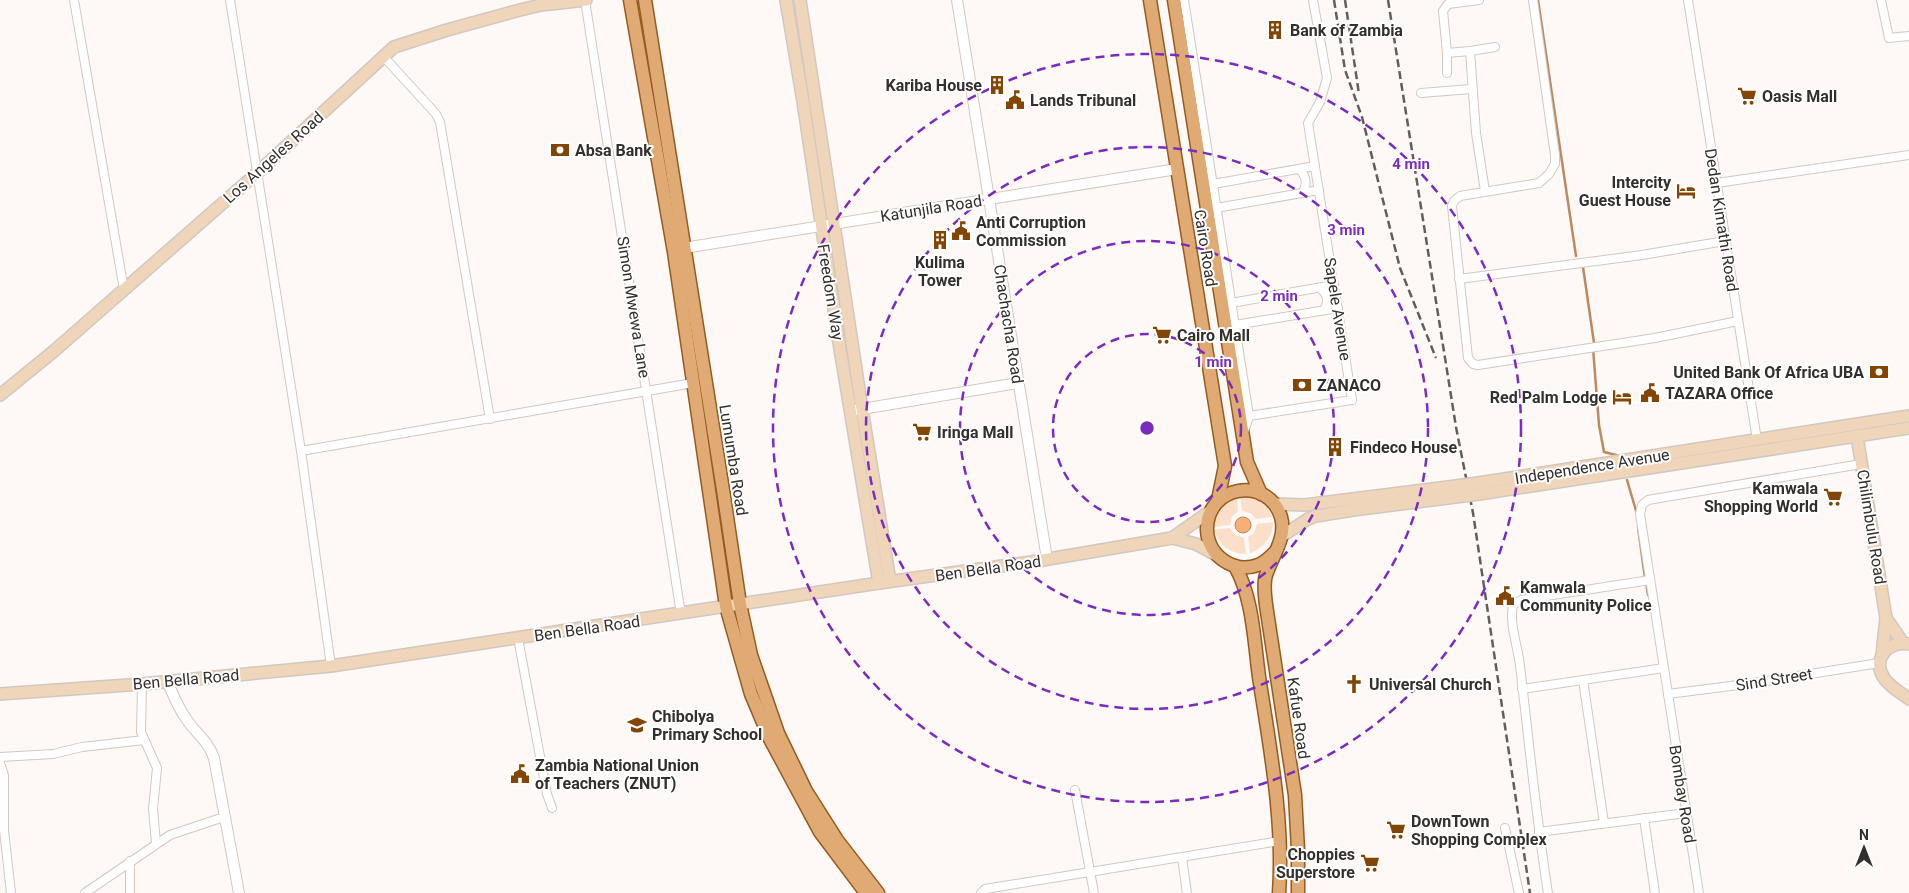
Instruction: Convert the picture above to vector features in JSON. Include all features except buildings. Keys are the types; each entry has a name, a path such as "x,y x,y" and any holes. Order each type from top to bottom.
{"main road":[{"name":"Los Angeles Road","path":"0,395 54,351 256,174 383,56 398,45 541,5 586,0"},
{"name":"Lumumba Road","path":"630,0 674,252 726,606 751,694 770,739 820,832 866,893"},
{"name":"Lumumba Road","path":"645,0 740,604 751,655 762,690 786,751 806,791 837,840 878,893"},
{"name":"Freedom Way","path":"786,0 838,337 856,410 884,582"},
{"name":"Freedom Way","path":"800,0 851,335 856,410"},
{"name":"Cairo Road","path":"1150,0 1225,466 1215,505"},
{"name":"Cairo Road","path":"1174,0 1183,58 1192,84 1231,329 1247,462 1261,494"},
{"path":"1157,42 1170,46 1180,38"},
{"path":"1160,62 1171,54 1183,58"},
{"path":"1201,316 1214,320 1227,307"},
{"path":"1204,336 1215,328 1231,329"},
{"path":"838,337 851,335"},
{"name":"Independence Avenue","path":"1478,489 1757,440 1909,416"},
{"name":"Independence Avenue","path":"1274,504 1305,505 1478,489 1909,428"},
{"name":"Chilimbulu Road","path":"1857,436 1886,618 1881,659"},
{"path":"1249,490 1261,494 1274,504 1281,516 1282,536 1276,551 1258,565 1246,567 1235,566 1219,557 1210,545 1208,535 1208,525 1215,505 1236,491 1249,490"},
{"name":"Independence Avenue","path":"1282,536 1316,516 1448,492"},
{"name":"Ben Bella Road","path":"1172,538 1215,505"},
{"name":"Ben Bella Road","path":"0,696 331,666 1047,559 1172,538 1196,544 1219,557"},
{"name":"Kafue Road","path":"1276,551 1265,577 1264,586 1295,795 1298,893"},
{"name":"Kafue Road","path":"1235,566 1243,581 1251,625 1275,788 1280,841 1279,893"},
{"name":"Chilimbulu Road","path":"1886,618 1906,644"},
{"name":"Chilimbulu Road","path":"1881,659 1890,646 1906,644"},
{"path":"1881,659 1881,672 1886,680 1909,699"}],"street":[{"path":"74,0 124,290"},
{"path":"230,0 301,451 331,666"},
{"name":"Simon Mwewa Lane","path":"586,0 681,614"},
{"name":"Chachacha Road","path":"957,0 1047,559"},
{"path":"1184,0 1192,84 1213,184 1216,208 1216,238"},
{"name":"Sapele Avenue","path":"1249,416 1352,400 1308,123 1320,102 1327,78 1313,0"},
{"path":"1447,73 1444,7 1448,4 1479,0"},
{"path":"1534,0 1555,164 1550,174 1539,183 1460,196 1454,201 1452,206 1468,358 1473,364 1478,365 1655,338 1738,321"},
{"name":"Dedan Kimathi Road","path":"1688,0 1757,440"},
{"path":"1881,0 1889,38 1909,36"},
{"path":"1447,54 1495,47"},
{"path":"1470,51 1476,133 1485,192"},
{"path":"383,56 436,114 440,122 490,418"},
{"path":"1421,93 1472,89"},
{"path":"1717,183 1909,155"},
{"path":"1213,184 1315,166"},
{"name":"Katunjila Road","path":"684,248 1177,168"},
{"path":"1299,169 1304,174 1306,180 1306,187 1302,193"},
{"path":"1216,208 1319,190"},
{"path":"1459,279 1642,255 1725,241"},
{"path":"1227,307 1334,285"},
{"path":"1320,288 1328,298 1324,310"},
{"path":"1231,329 1338,308"},
{"path":"1236,363 1249,416 1243,434"},
{"path":"301,451 694,383"},
{"path":"856,410 1018,383"},
{"name":"Bombay Road","path":"1698,893 1640,514 1642,505 1648,500 1861,464"},
{"path":"1548,893 1538,832 1520,664 1511,614 1513,605 1521,600 1650,580"},
{"path":"518,638 547,794 552,808"},
{"name":"Sind Street","path":"1668,694 1754,683 1881,659"},
{"path":"1522,689 1664,668"},
{"path":"1583,680 1604,823"},
{"path":"167,681 181,712 209,745 214,758 239,893"},
{"path":"142,684 141,732 157,768 152,809 156,843"},
{"path":"0,757 53,754 82,747 144,740"},
{"path":"0,763 4,775 4,830 10,893"},
{"path":"1075,790 1094,893"},
{"path":"1538,832 1686,813"},
{"path":"85,893 156,843 185,829 224,817"},
{"path":"1644,818 1655,893"},
{"path":"1505,828 1519,893"},
{"path":"982,893 985,889 1280,841"},
{"path":"1182,858 1187,893"},
{"path":"130,861 130,893"}],"shaded area":[{"path":"1240,495 1250,496 1259,500 1267,507 1272,517 1256,519 1250,513 1242,511"},
{"path":"1237,496 1238,512 1232,516 1230,525 1214,527 1214,521 1220,508"},
{"path":"1240,517 1246,517 1251,522 1249,531 1240,533 1235,528 1235,522"},
{"path":"1273,522 1273,527 1267,541 1260,548 1250,553 1248,537 1254,533 1257,524"},
{"path":"1230,528 1235,535 1244,538 1246,554 1240,554 1226,548 1214,530"}],"waterway":[{"path":"1538,0 1576,256"},
{"path":"1583,267 1594,343"},
{"path":"1593,348 1599,425 1604,452 1620,456"},
{"path":"1627,480 1637,514"},
{"path":"1638,527 1645,578"},
{"path":"1646,582 1648,595"}],"railway":[{"path":"1334,0 1345,70 1362,117 1400,268 1436,358"},
{"path":"1345,0 1359,94"},
{"path":"1388,0 1456,427 1473,513 1530,893"}],"place":[{"name":"Bank of Zambia","path":"1275,30"},
{"name":"Kariba House","path":"997,85"},
{"name":"Oasis Mall","path":"1747,96"},
{"name":"Lands Tribunal","path":"1015,100"},
{"name":"Absa Bank","path":"560,150"},
{"name":"Intercity Guest House","path":"1686,191"},
{"name":"Anti Corruption Commission","path":"961,231"},
{"name":"Kulima Tower","path":"940,240"},
{"name":"Cairo Mall","path":"1162,335"},
{"name":"United Bank Of Africa UBA","path":"1879,372"},
{"name":"ZANACO","path":"1302,385"},
{"name":"TAZARA Office","path":"1650,393"},
{"name":"Red Palm Lodge","path":"1622,397"},
{"name":"Iringa Mall","path":"922,432"},
{"name":"Findeco House","path":"1335,447"},
{"name":"Kamwala Shopping World","path":"1833,497"},
{"name":"Kamwala Community Police","path":"1505,596"},
{"name":"Universal Church","path":"1354,684"},
{"name":"Chibolya Primary School","path":"637,725"},
{"name":"Zambia National Union of Teachers (ZNUT)","path":"520,774"},
{"name":"DownTown Shopping Complex","path":"1396,830"},
{"name":"Choppies Superstore","path":"1370,863"}]}
